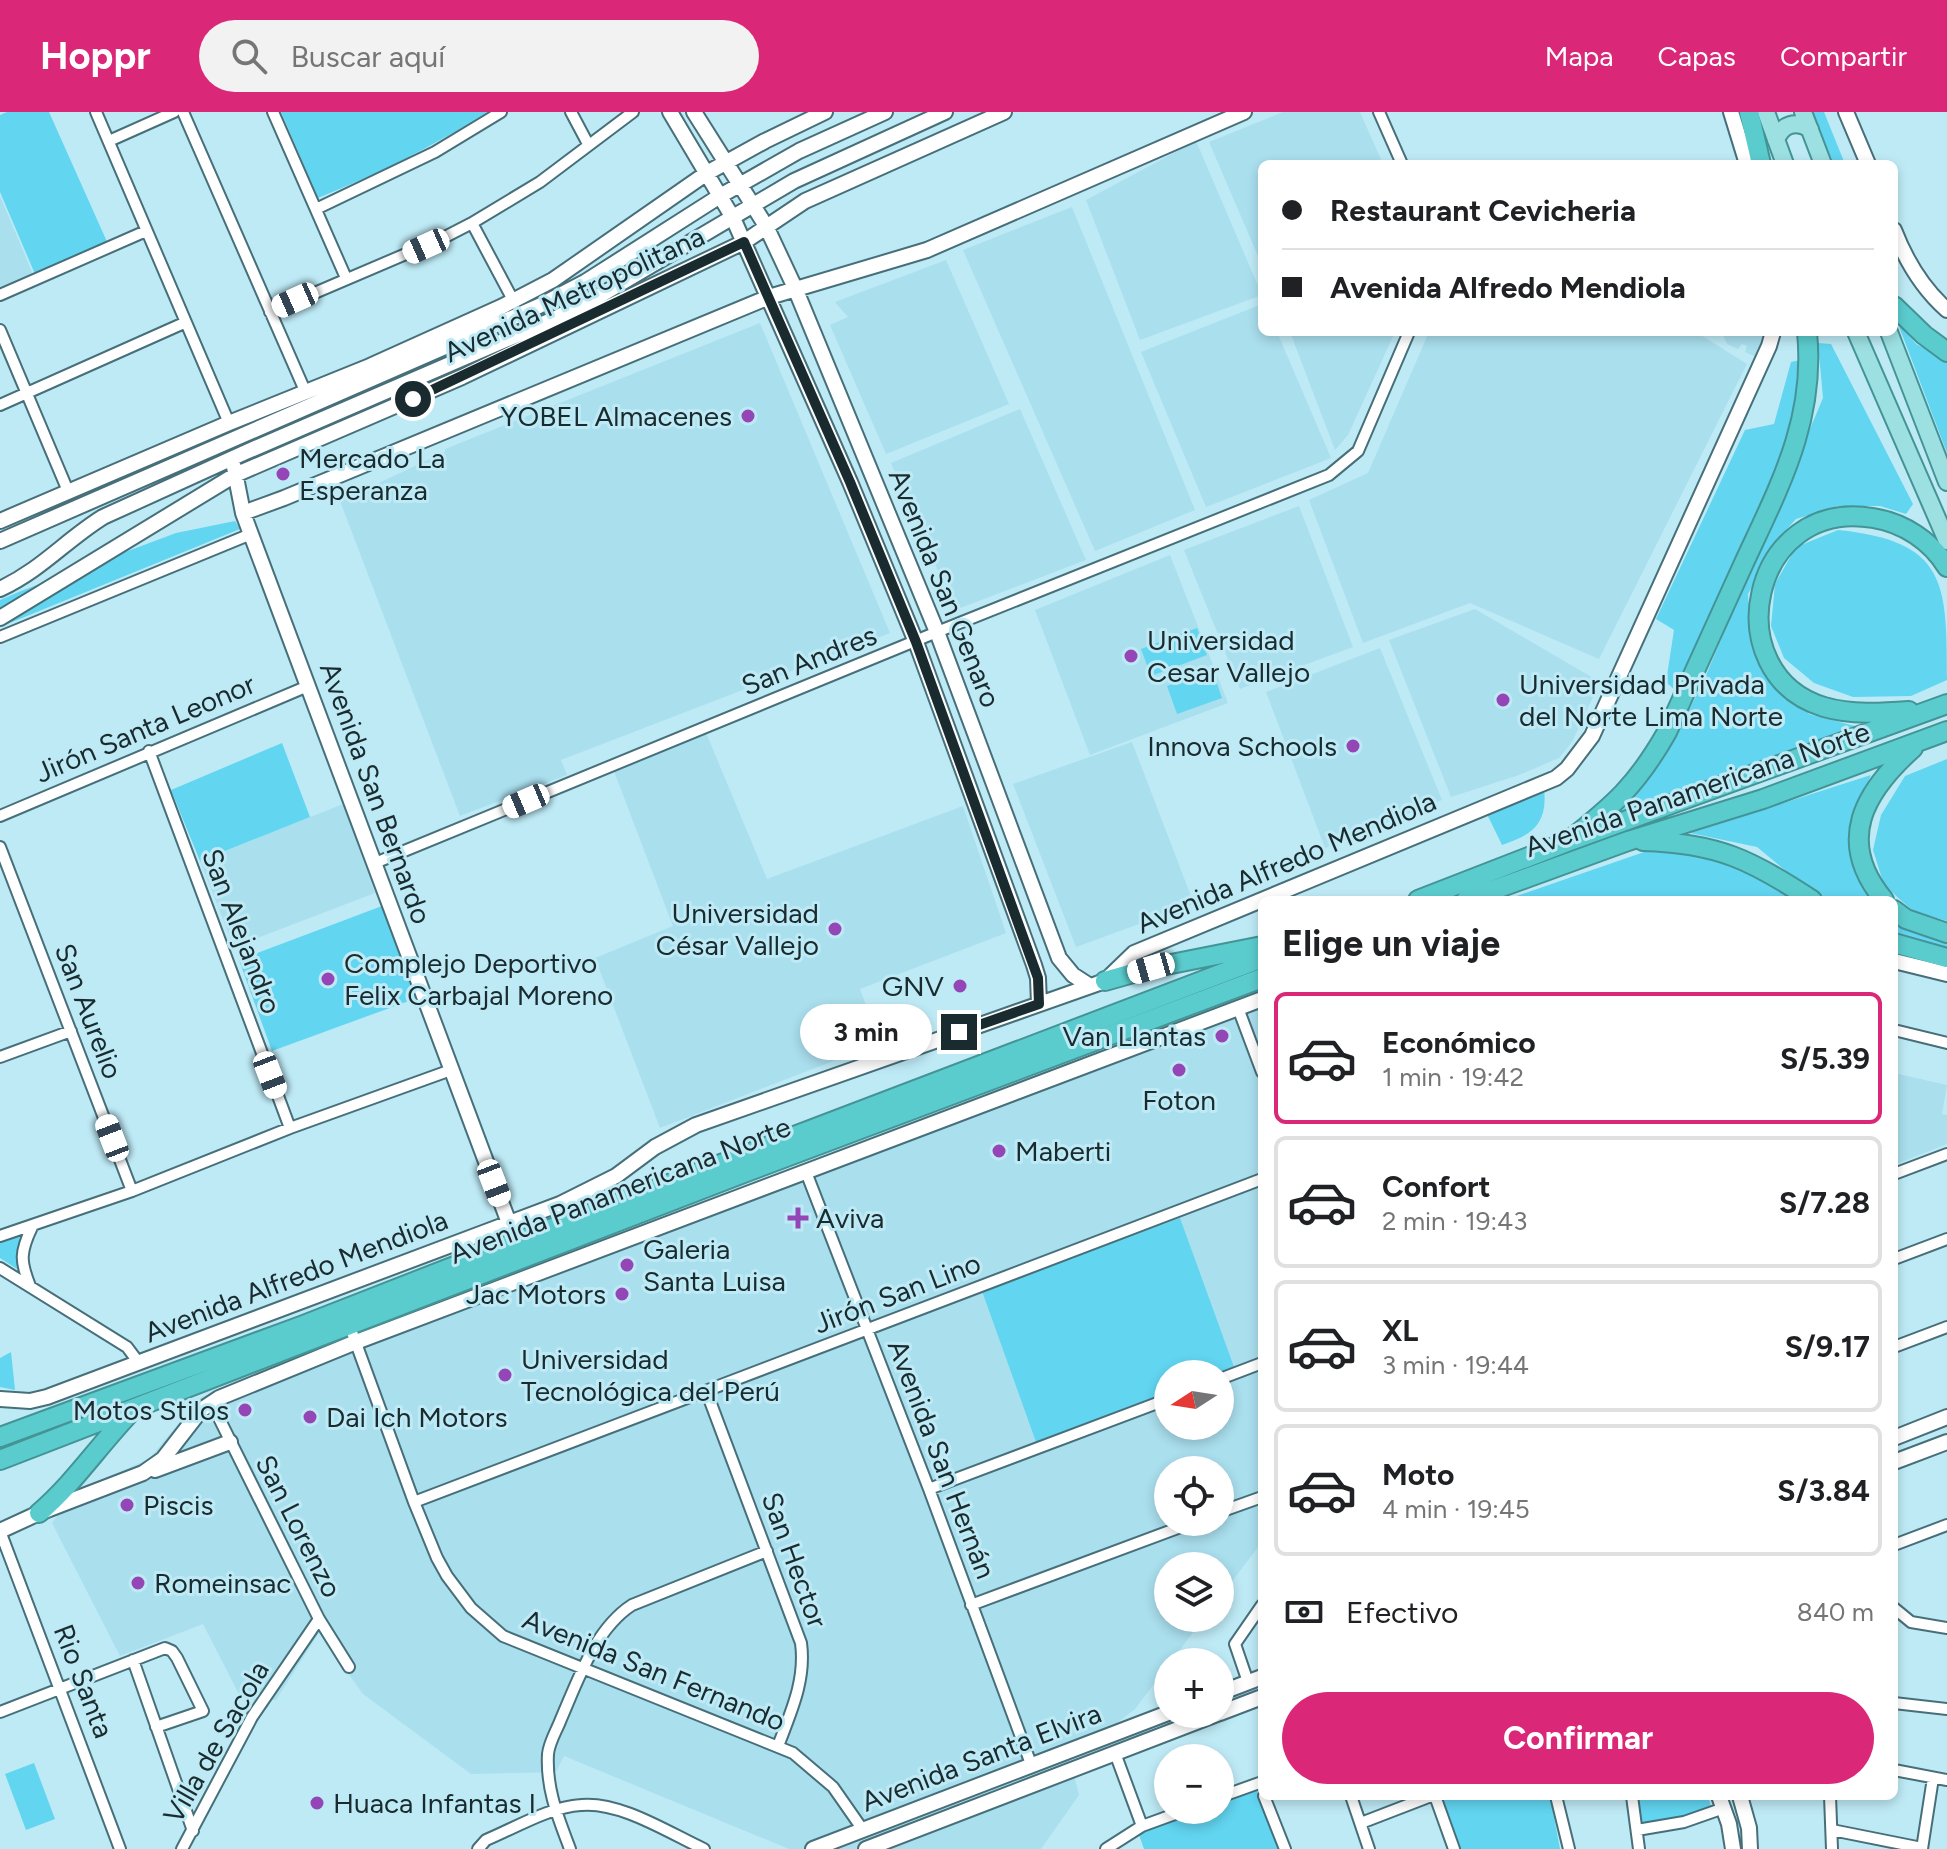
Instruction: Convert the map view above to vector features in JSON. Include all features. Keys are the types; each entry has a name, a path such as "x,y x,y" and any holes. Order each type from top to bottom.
{"highway":[{"path":"1749,112 1758,160"},
{"path":"1898,310 1947,352"},
{"path":"1567,842 1629,790 1667,732 1792,458 1807,396 1807,336"},
{"path":"1940,707 1882,713 1841,710 1823,707 1804,697 1786,683 1774,668 1761,638 1758,606 1762,584 1785,546 1802,532 1841,517 1864,517 1902,527 1916,534 1947,567"},
{"name":"Avenida Panamericana Norte","path":"1428,896 1567,842 1940,707"},
{"name":"Avenida Panamericana Norte","path":"1477,896 1628,841 1763,799 1947,731"},
{"path":"1882,896 1865,869 1859,848 1859,829 1869,797 1879,782 1923,739"},
{"path":"1628,841 1697,845 1716,850 1746,860 1805,896"},
{"path":"1898,913 1906,919 1947,933"},
{"path":"1898,944 1947,958"},
{"path":"1098,983 1151,968 1258,947"},
{"name":"Avenida Panamericana Norte","path":"0,1437 301,1326 1258,960"},
{"name":"Avenida Panamericana Norte","path":"0,1460 349,1324 1258,980"},
{"path":"39,1513 65,1491 96,1448 133,1409"}],"main road":[{"name":"Avenida San Genaro","path":"670,112 733,218 916,642 1034,965 1039,1004"},
{"name":"Avenida San Genaro","path":"694,112 766,226 795,288 937,632 1059,958 1073,975 1098,983"},
{"name":"Avenida Metropolitana","path":"0,521 370,366 513,300 553,280 707,173 825,112"},
{"name":"Avenida Metropolitana","path":"0,541 526,312 575,287 720,196 799,151 885,112"},
{"name":"Avenida Metropolitana","path":"0,589 42,566 86,527 103,517 554,319 601,295 794,181 945,112"},
{"name":"Avenida Metropolitana","path":"0,618 235,475 462,377 744,242 805,201 1004,112"},
{"path":"243,513 769,297 927,250 1244,112"},
{"path":"1731,112 1746,160"},
{"path":"1766,112 1784,160"},
{"path":"1803,112 1822,160"},
{"path":"1846,112 1866,160"},
{"path":"1776,140 1783,128 1792,124 1810,129"},
{"path":"1898,238 1921,282 1947,310"},
{"path":"575,287 588,256"},
{"name":"Avenida Alfredo Mendiola","path":"1272,896 1544,784 1567,769 1592,736 1771,336"},
{"path":"1858,336 1947,541"},
{"path":"1891,336 1947,482"},
{"name":"Avenida San Bernardo","path":"229,423 243,513 509,1223"},
{"path":"976,802 998,794"},
{"name":"Avenida Alfredo Mendiola","path":"0,1399 30,1401 47,1397 560,1204 616,1176 655,1147 696,1125 1098,983 1134,953 1258,902"},
{"path":"1898,962 1947,974"},
{"path":"143,1473 163,1459 201,1410 211,1402 356,1342 1258,1000"},
{"path":"1898,1436 1947,1417"},
{"path":"0,1531 39,1513 230,1442"},
{"path":"1898,1460 1947,1442"},
{"path":"1234,1687 1255,1679"},
{"name":"Avenida Santa Elvira","path":"1234,1708 1258,1699"},
{"name":"Avenida Santa Elvira","path":"813,1849 1154,1718"},
{"name":"Avenida Santa Elvira","path":"866,1849 1182,1728"},
{"path":"1061,1753 1067,1771"},
{"path":"1741,1800 1749,1828 1750,1849"},
{"path":"1721,1802 1733,1849"}],"street":[{"path":"96,112 229,423"},
{"path":"109,141 174,112"},
{"path":"183,112 306,393"},
{"path":"273,112 346,278"},
{"path":"316,209 435,152 501,112"},
{"path":"571,112 588,144"},
{"path":"270,312 472,223 540,182 633,112"},
{"path":"1379,112 1400,160"},
{"path":"472,223 513,300"},
{"path":"0,295 146,231"},
{"path":"0,405 184,323"},
{"path":"0,330 68,491"},
{"name":"San Andres","path":"375,863 1329,475 1358,451 1407,336"},
{"path":"0,637 251,534"},
{"name":"Jirón Santa Leonor","path":"0,816 308,686"},
{"name":"San Alejandro","path":"149,751 290,1128"},
{"name":"San Aurelio","path":"0,847 132,1191"},
{"path":"1238,1008 1258,1061"},
{"path":"0,1057 71,1031"},
{"path":"1898,1031 1947,1043"},
{"path":"0,1236 132,1191 290,1128 451,1070"},
{"path":"1898,1172 1947,1154"},
{"name":"Avenida San Hernán","path":"806,1172 1031,1764"},
{"name":"Jirón San Lino","path":"414,1502 707,1393 1258,1181"},
{"path":"31,1288 22,1266 22,1256 32,1227"},
{"path":"1898,1257 1947,1239"},
{"path":"0,1268 127,1347 139,1363"},
{"name":"Avenida San Fernando","path":"349,1324 414,1502 442,1567 471,1608 503,1636 778,1746 805,1762 833,1787 863,1830"},
{"path":"1898,1345 1947,1327"},
{"path":"1234,1374 1258,1365"},
{"name":"San Hector","path":"707,1393 797,1630 803,1658 799,1686 778,1746"},
{"name":"San Lorenzo","path":"211,1402 319,1619 349,1667"},
{"path":"929,1489 1154,1404"},
{"path":"1234,1507 1258,1498"},
{"path":"1898,1543 1947,1525"},
{"name":"Rio Santa","path":"0,1531 120,1849"},
{"path":"971,1605 1156,1536"},
{"path":"570,1849 549,1794 548,1750 583,1669 608,1626 619,1613 632,1605 767,1551"},
{"path":"1255,1679 1235,1644 1258,1611"},
{"path":"1898,1611 1911,1622 1947,1628"},
{"name":"Villa de Sacola","path":"182,1849 252,1717 319,1619"},
{"path":"0,1712 165,1648 172,1651 203,1711 156,1727"},
{"path":"133,1660 193,1831"},
{"path":"1898,1703 1947,1709"},
{"path":"1115,1753 1142,1826"},
{"path":"1898,1771 1947,1780"},
{"path":"1832,1830 1922,1848 1933,1778"},
{"path":"1234,1793 1258,1786"},
{"path":"1266,1800 1285,1849"},
{"path":"1352,1800 1369,1849"},
{"path":"1361,1823 1422,1800"},
{"path":"1435,1800 1454,1849"},
{"path":"1557,1800 1569,1849"},
{"path":"1633,1800 1639,1849"},
{"path":"1830,1800 1832,1849"},
{"path":"1637,1830 1684,1822 1721,1802"},
{"path":"478,1849 486,1840 555,1811 578,1805 621,1810 704,1849"},
{"path":"1106,1849 1154,1822"}],"shaded area":[{"path":"7,112 49,112 108,244 35,274 0,192 0,115"},
{"path":"281,112 487,112 404,159 318,198"},
{"path":"1283,112 1360,112 1381,160 1258,160 1258,256 1209,142"},
{"path":"1812,112 1824,112 1843,160 1832,160"},
{"path":"1196,141 1258,286 1258,296 1140,340 1086,200"},
{"path":"0,196 33,274 0,288"},
{"path":"1072,207 1195,510 1095,551 963,250"},
{"path":"946,260 1009,404 886,454 830,325 848,317 835,302"},
{"path":"1258,306 1258,336 1279,336 1331,458 1206,507 1141,352"},
{"path":"1898,322 1916,344 1947,360 1947,453"},
{"path":"760,323 890,633 561,760 567,775 460,816 340,501 445,452 445,449"},
{"path":"1292,336 1393,336 1348,435 1335,450"},
{"path":"1427,336 1702,336 1747,364 1599,659 1470,603 1363,643 1309,500 1368,473"},
{"path":"1724,336 1766,336 1766,350 1760,348 1756,357 1745,352 1747,346 1742,344 1738,349 1727,344"},
{"path":"1818,343 1831,344 1913,504 1906,514 1880,506 1838,506 1796,519 1775,542 1748,594 1750,633 1769,677 1809,714 1855,726 1615,816 1660,764 1701,687 1823,398"},
{"path":"1800,360 1803,379 1787,447 1678,693 1666,682 1674,630 1656,619 1745,430 1774,424 1791,362"},
{"path":"1020,409 1086,560 955,610 891,463"},
{"path":"1299,506 1353,647 1240,689 1184,550"},
{"path":"235,521 240,529 0,627 0,600 176,533"},
{"path":"1838,530 1901,544 1920,557 1933,573 1941,593 1945,617 1947,680 1911,696 1853,697 1814,683 1784,658 1771,626 1775,584 1796,547"},
{"name":"Universidad Cesar Vallejo","path":"1170,555 1228,703 1090,755 1035,610"},
{"name":"Universidad Privada del Norte Lima Norte","path":"1475,609 1600,682 1572,742 1559,758 1519,775 1451,797 1389,640"},
{"path":"1197,628 1207,655 1151,676 1141,649"},
{"name":"Innova Schools","path":"1380,648 1442,800 1325,848 1266,692"},
{"path":"1212,669 1222,698 1177,714 1167,686"},
{"name":"Universidad César Vallejo","path":"704,728 767,879 963,806 1006,933 860,989 880,1043 660,1128 595,958 673,926 612,766"},
{"path":"1132,742 1194,904 1076,947 1013,784"},
{"path":"282,743 310,817 200,861 171,790"},
{"path":"1947,759 1947,921 1913,911 1884,885 1873,850 1881,815 1905,776"},
{"path":"1871,775 1857,807 1875,896 1816,896 1757,847 1690,833"},
{"path":"1544,789 1543,811 1536,826 1522,837 1502,845 1486,812"},
{"path":"343,804 375,893 234,947 200,861"},
{"path":"1686,850 1740,863 1791,896 1517,896 1647,851"},
{"name":"Complejo Deportivo Felix Carbajal Moreno","path":"382,906 417,998 272,1051 239,960"},
{"path":"1898,919 1947,939 1947,952 1898,940"},
{"path":"1258,994 1258,1547 1234,1579 1234,1552 1154,1552 1154,1632 1193,1632 1181,1648 1154,1648 1154,1684 1135,1709 1070,1760 1079,1795 1041,1849 789,1849 564,1756 556,1772 471,1774 363,1694 319,1633 276,1700 242,1700 203,1624 120,1656 52,1523 76,1491 149,1459 200,1398 420,1307"},
{"path":"1898,1074 1947,1085 1942,1114 1947,1115 1947,1144 1898,1163"},
{"path":"1180,1218 1231,1360 1154,1360 1154,1397 1036,1442 982,1291"},
{"path":"19,1236 20,1266 17,1269 0,1258 0,1242"},
{"path":"11,1352 15,1390 0,1387 0,1358"},
{"path":"34,1763 55,1819 26,1830 5,1774"},
{"path":"1257,1789 1258,1800 1261,1800 1280,1849 1144,1849 1138,1832 1160,1824 1234,1824 1234,1798"},
{"path":"1441,1800 1551,1800 1560,1849 1458,1849"},
{"path":"1634,1800 1709,1800 1712,1810 1639,1827"}],"place":[{"name":"YOBEL Almacenes","path":"748,416"},
{"name":"Mercado La Esperanza","path":"283,474"},
{"name":"Universidad Cesar Vallejo","path":"1131,656"},
{"name":"Universidad Privada del Norte Lima Norte","path":"1503,700"},
{"name":"Innova Schools","path":"1353,746"},
{"name":"Universidad César Vallejo","path":"835,929"},
{"name":"Complejo Deportivo Felix Carbajal Moreno","path":"328,979"},
{"name":"GNV","path":"960,986"},
{"name":"Van Llantas","path":"1222,1036"},
{"name":"Foton","path":"1179,1070"},
{"name":"Maberti","path":"999,1151"},
{"name":"Aviva","path":"798,1218"},
{"name":"Galeria Santa Luisa","path":"627,1265"},
{"name":"Jac Motors","path":"622,1294"},
{"name":"Universidad Tecnológica del Perú","path":"505,1375"},
{"name":"Motos Stilos","path":"245,1410"},
{"name":"Dai Ich Motors","path":"310,1417"},
{"name":"Piscis","path":"127,1505"},
{"name":"Romeinsac","path":"138,1583"},
{"name":"Huaca Infantas I","path":"317,1803"}],"route":[{"path":"413,399 744,242 850,482 916,642 1038,978 1039,1004 959,1032"}]}
